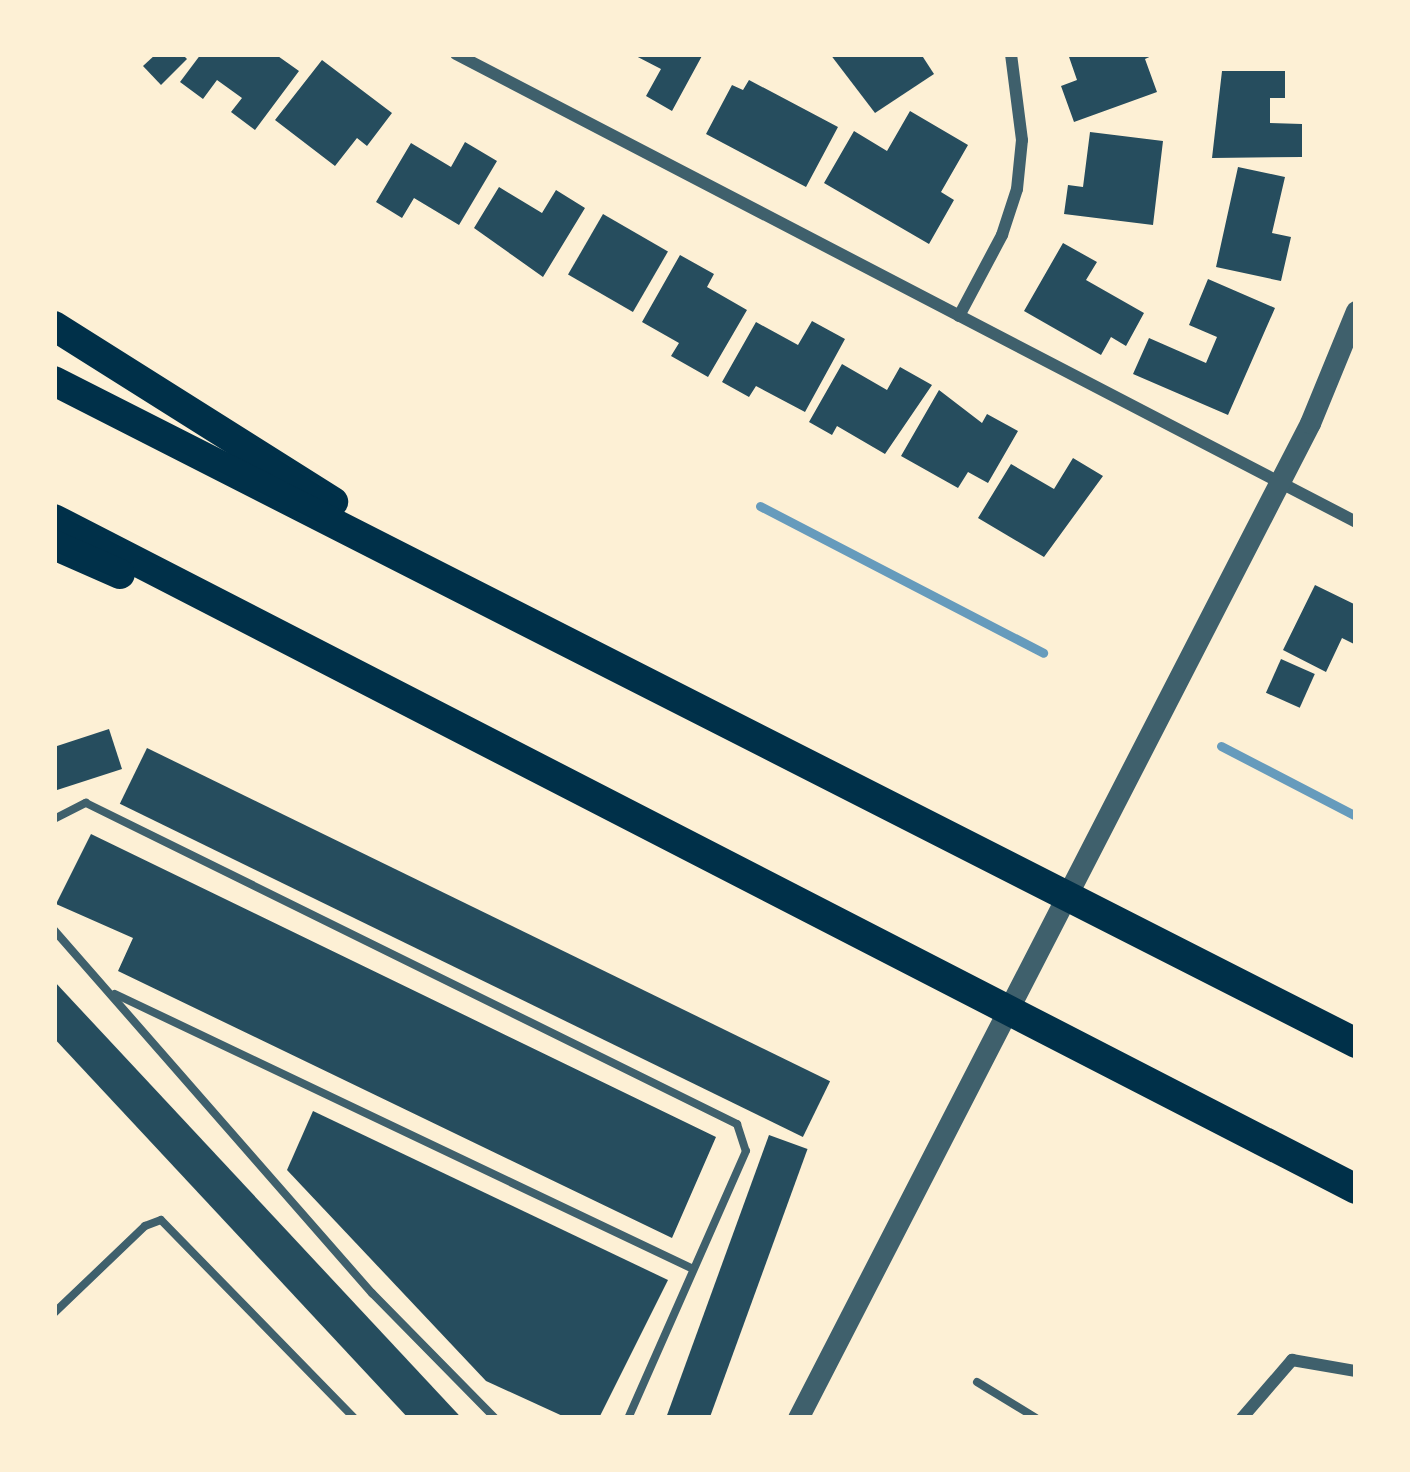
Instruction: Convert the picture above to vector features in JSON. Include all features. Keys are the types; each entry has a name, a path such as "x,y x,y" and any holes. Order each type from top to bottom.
{"highway":[{"path":"54,326 490,602"},
{"path":"54,381 1356,1043"},
{"path":"54,519 1356,1189"},
{"path":"54,545 439,718"}],"street":[{"path":"456,54 1356,522"},
{"path":"959,316 1017,189 1022,140 1011,54"},
{"path":"798,1418 1279,482 1356,311"},
{"path":"1242,1418 1292,1360 1356,1371"}],"lane":[{"path":"54,819 86,803 737,1124 746,1151 628,1418"},
{"path":"54,930 372,1293 495,1418"},
{"path":"107,991 694,1269"},
{"path":"54,1313 161,1220 354,1418"},
{"path":"977,1382 1036,1418"}],"building":[{"path":"156,54 182,54 187,59 161,85 143,66"},
{"path":"201,54 275,54 299,71 255,130 231,112 242,98 217,80 203,99 180,82"},
{"path":"632,54 703,54 672,111 646,96 661,69"},
{"path":"830,54 921,54 934,74 875,113"},
{"path":"1068,54 1156,54 1145,59 1157,92 1074,122 1061,86 1077,80"},
{"path":"322,60 392,113 367,146 357,138 335,166 275,120"},
{"path":"1222,71 1285,71 1285,98 1270,98 1270,123 1302,124 1302,157 1212,158"},
{"path":"749,80 838,127 806,187 706,134 732,85 743,90"},
{"path":"910,111 968,145 941,192 954,200 929,244 824,183 854,131 887,151"},
{"path":"1090,132 1163,141 1153,225 1064,214 1068,185 1083,187"},
{"path":"465,142 497,161 459,225 414,198 402,218 376,202 411,143 451,167"},
{"path":"1238,167 1285,177 1272,233 1291,237 1281,281 1216,267"},
{"path":"499,187 542,213 556,190 585,208 543,277 474,228"},
{"path":"603,214 668,252 633,312 568,275"},
{"path":"1063,243 1097,262 1086,280 1144,313 1126,346 1111,337 1101,355 1024,311"},
{"path":"680,255 714,274 707,287 747,310 708,377 671,356 679,343 642,322"},
{"path":"1208,279 1275,308 1228,415 1133,374 1149,338 1206,363 1217,337 1189,325"},
{"path":"812,321 845,339 805,412 756,386 749,397 722,382 756,322 798,345"},
{"path":"842,364 887,390 900,367 932,385 885,454 837,426 832,435 809,422"},
{"path":"939,390 982,423 987,414 1018,431 988,483 968,472 958,488 901,456"},
{"path":"1073,458 1103,476 1044,557 978,518 1011,464 1054,489"},
{"path":"1315,585 1356,605 1356,645 1342,638 1326,672 1283,650"},
{"path":"1281,659 1315,674 1300,708 1266,693"},
{"path":"109,729 122,769 54,791 54,747"},
{"path":"147,748 830,1081 803,1137 120,804"},
{"path":"91,834 716,1137 672,1238 118,971 133,938 56,904"},
{"path":"54,981 462,1418 408,1418 54,1038"},
{"path":"313,1111 668,1280 599,1418 567,1418 486,1381 287,1170"},
{"path":"769,1135 808,1149 710,1418 666,1418"}],"waterway":[{"path":"760,506 1043,653"},
{"path":"1221,746 1356,816"}]}
